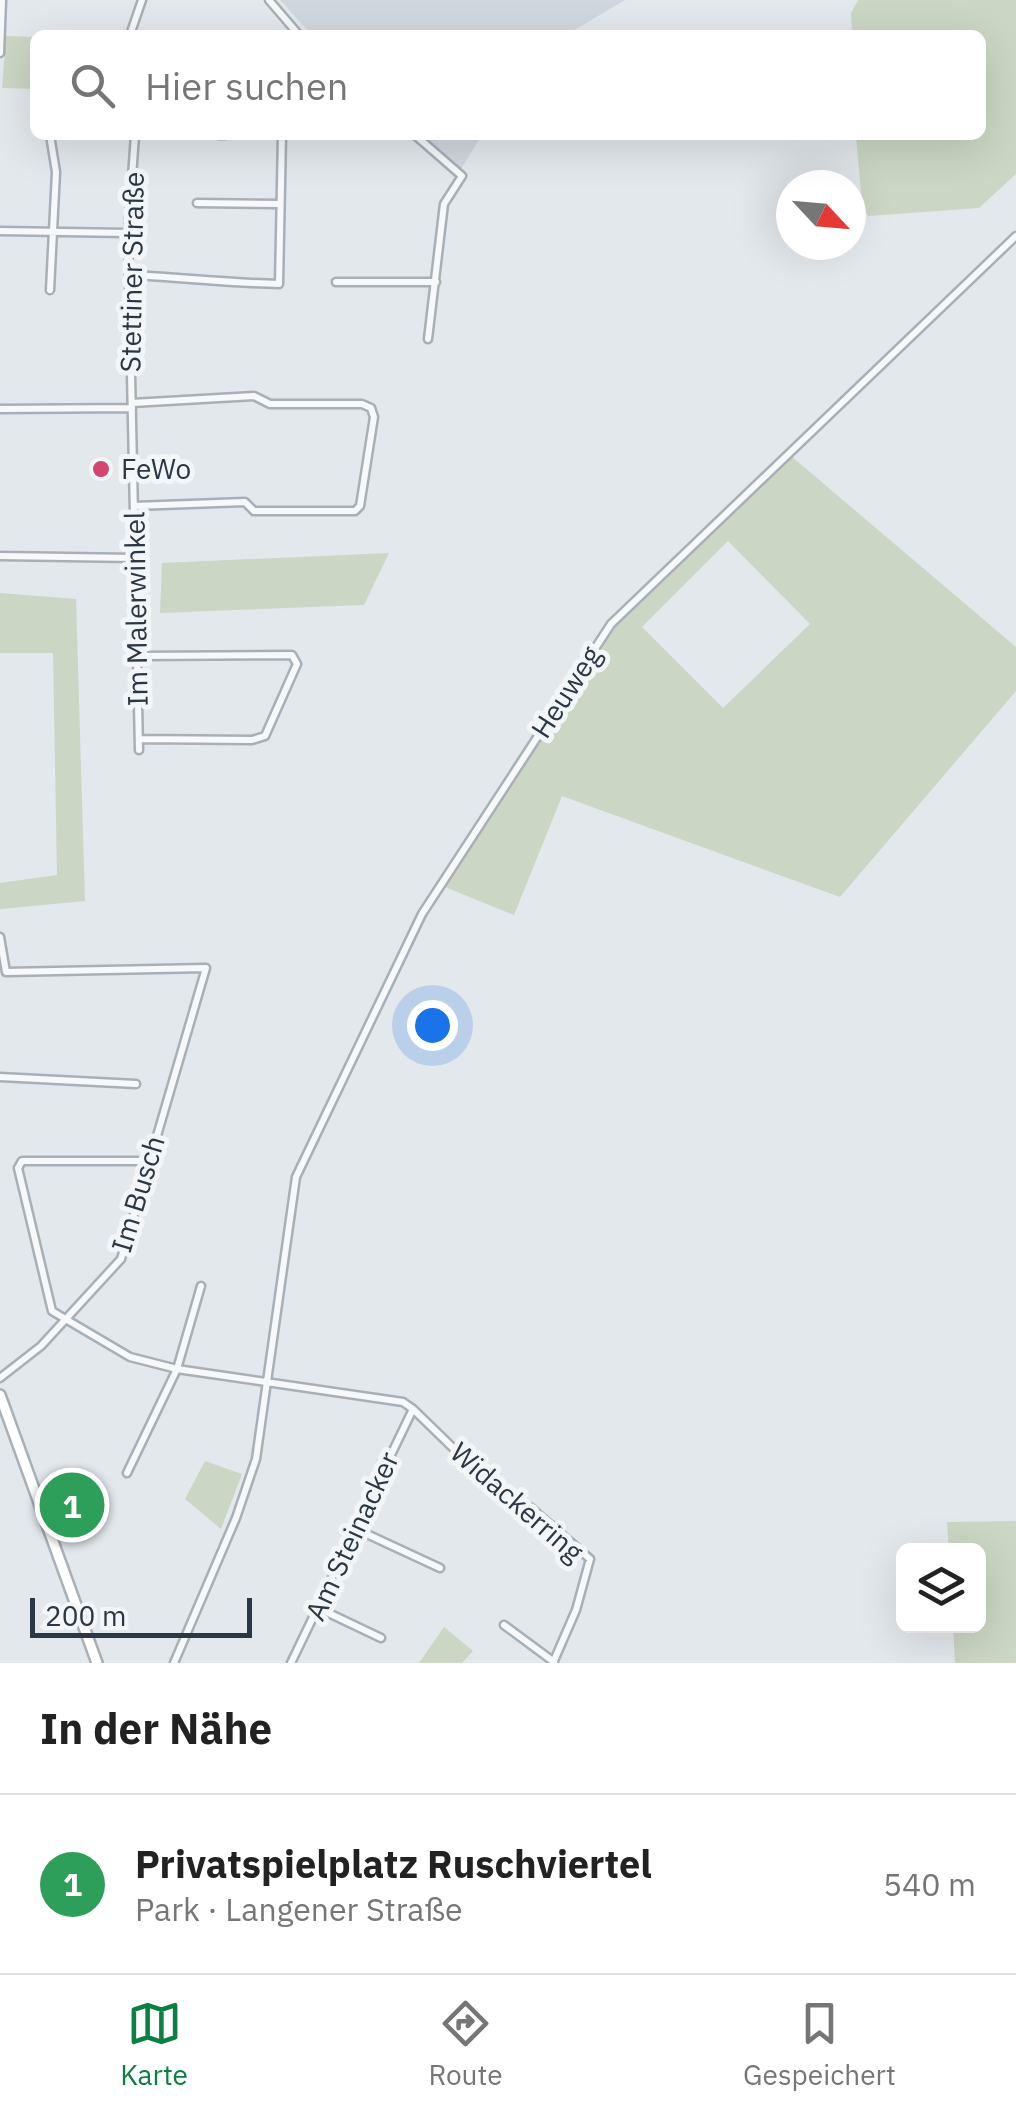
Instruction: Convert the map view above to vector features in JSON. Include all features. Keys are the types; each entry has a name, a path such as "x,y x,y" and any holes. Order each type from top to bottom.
{"main road":[{"path":"0,1395 97,1663"}],"street":[{"path":"0,53 2,0"},
{"path":"132,30 142,0"},
{"path":"269,0 294,30"},
{"path":"50,290 56,172 51,140"},
{"name":"Stettiner Straße","path":"132,406 128,233 135,140"},
{"path":"128,275 180,274 218,283 279,284 282,140"},
{"path":"421,140 462,176 444,204 428,339"},
{"path":"197,203 280,204"},
{"path":"0,231 128,233"},
{"name":"Heuweg","path":"174,1663 236,1518 256,1459 270,1383 296,1177 415,926 602,636 1016,236"},
{"path":"336,282 436,282"},
{"path":"0,409 132,406 254,396 270,404 362,404 371,408 374,417 360,506 355,511 254,511 245,502 134,506"},
{"name":"Im Malerwinkel","path":"132,406 140,750"},
{"path":"0,556 134,558"},
{"path":"136,656 292,655 297,664 265,736 252,740 139,740"},
{"name":"Im Busch","path":"0,937 6,972 206,968 121,1259 67,1319 14,1370 0,1378"},
{"path":"0,1077 136,1084"},
{"path":"150,1161 22,1161 18,1168 52,1311 130,1356 177,1369 403,1402 414,1409"},
{"path":"128,1473 177,1369 201,1286"},
{"name":"Am Steinacker","path":"291,1663 414,1409"},
{"name":"Widackerring","path":"414,1409 490,1484 531,1508 590,1560 576,1610 554,1662 504,1625"},
{"path":"356,1529 440,1568"},
{"path":"318,1608 381,1638"}],"shaded area":[{"path":"280,0 625,0 574,30 307,30"},
{"path":"429,140 479,140 461,169"}],"green space":[{"path":"858,0 1016,0 1016,174 979,208 868,216 866,170 859,170 856,140 986,140 986,30 852,30 851,13"},
{"path":"6,36 30,37 30,89 2,88"},
{"path":"791,456 1016,647 1016,691 840,897 562,796 514,915 445,887 614,625","holes":["728,541 810,624 723,708 642,627"]},
{"path":"389,553 364,605 160,613 162,563"},
{"path":"0,593 76,599 85,901 0,909 0,883 57,875 53,653 0,653"},
{"path":"205,1461 242,1474 221,1529 185,1499"},
{"path":"1016,1521 1016,1663 955,1663 953,1633 986,1633 986,1543 948,1543 947,1522"},
{"path":"444,1627 473,1651 462,1663 419,1663"}],"place":[{"name":"FeWo","path":"101,469"},
{"name":"Privatspielplatz Ruschviertel","path":"72,1505"}]}
